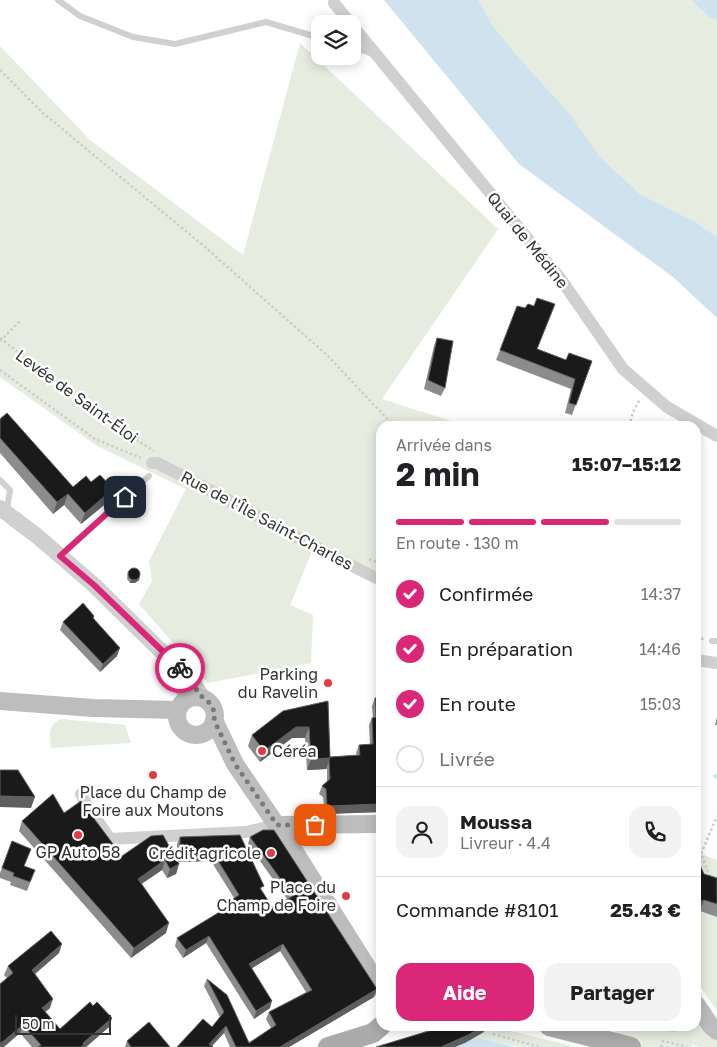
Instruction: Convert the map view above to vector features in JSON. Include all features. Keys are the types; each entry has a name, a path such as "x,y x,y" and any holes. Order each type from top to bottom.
{"main road":[{"path":"0,701 93,708 186,707 211,704 214,709 214,720 235,764 295,852 376,979"},
{"path":"186,707 184,731 195,735 200,734 209,729 214,720"},
{"path":"200,734 235,764"},
{"path":"277,825 376,824"},
{"path":"295,852 315,825"},
{"path":"701,1011 717,1031"},
{"path":"328,1047 376,1030"},
{"path":"569,1031 631,1047"}],"street":[{"name":"Quai de Médine","path":"334,3 344,15"},
{"name":"Quai de Médine","path":"361,36 560,278 623,369 667,407 691,421"},
{"name":"Quai de Médine","path":"701,427 717,436"},
{"name":"Rue de l'Île Saint-Charles","path":"154,457 157,463 189,478 376,578"},
{"path":"3,510 94,585 159,648 182,684 186,707"},
{"path":"701,660 717,662"},
{"path":"81,794 110,838 245,832 277,825"}],"lane":[{"path":"58,0 80,16 133,37 175,44 266,22 311,35"},
{"path":"361,50 376,55"},
{"path":"60,556 149,476"},
{"path":"0,480 10,490 3,510"}],"path":[{"path":"0,70 44,113 205,247 327,355 389,421"},
{"path":"0,340 21,320"},
{"name":"Levée de Saint-Éloi","path":"0,340 154,457"},
{"path":"0,370 95,439 154,457"},
{"path":"630,421 632,412 646,389"},
{"path":"717,816 702,854 710,877 717,880"},
{"path":"493,1034 540,1047"},
{"path":"661,1047 662,1041 686,1047"}],"shaded area":[{"path":"478,0 691,0 709,17 717,20 717,237 694,221 640,194 600,157 571,115 519,58 493,26"},
{"path":"300,43 311,53 311,65 323,65 498,229 382,399 451,421 376,421 376,571 316,542 290,605 313,615 311,663 208,683 139,604 152,581 149,561 186,489 97,446 0,377 0,46 90,140 243,255"},
{"path":"60,719 125,725 131,743 51,748 51,728"},
{"path":"701,854 717,860 717,891 701,880"},
{"path":"701,911 717,917 717,1011 701,987"},
{"path":"701,1017 717,1037 717,1047 692,1045 691,1047 644,1047 613,1039 615,1031 701,1031"},
{"path":"511,1031 576,1047 519,1047 474,1037 484,1032"}],"water":[{"path":"384,0 478,0 493,26 519,58 571,115 600,157 640,194 694,221 717,237 717,318 673,277 519,164"},
{"path":"691,0 717,0 717,20 709,17"},
{"path":"474,1037 516,1047 455,1047"}],"building":[{"path":"537,298 555,304 537,349 566,360 569,353 592,361 576,405 569,403 575,379 500,350 517,306 525,308 528,304 534,306"},
{"path":"437,338 453,341 445,388 428,380"},
{"path":"7,413 73,487 86,476 91,482 100,475 113,489 85,513 68,494 57,502 0,438 0,419"},
{"path":"132,568 136,568 140,574 136,580 132,580 128,576 128,572"},
{"path":"83,603 94,616 93,618 120,648 103,664 63,622"},
{"path":"328,701 330,758 311,759 309,727 296,727 264,751 252,735 283,711"},
{"path":"376,717 376,804 327,806 326,789 322,786 330,779 330,757 360,755 359,745 373,744 372,718"},
{"path":"0,770 18,770 35,797 0,796"},
{"path":"53,794 64,813 81,801 122,856 151,836 163,835 179,864 170,869 165,860 138,879 169,923 134,948 22,821"},
{"path":"263,830 274,830 376,990 280,1047 236,1047 226,1026 209,1044 213,1047 177,1047 203,1019 212,1027 224,1012 207,979 227,995 249,1043 276,1025 269,1012 312,990 283,944 249,964 272,1001 256,1011 209,936 186,950 177,938 236,902 233,899 239,895 214,854 180,854 180,837 240,835 264,886 260,888 273,908 293,896 250,837"},
{"path":"12,841 31,849 24,866 35,870 30,882 13,876 14,873 2,868"},
{"path":"701,867 704,874 717,878 717,904 704,900 701,901"},
{"path":"51,931 62,944 32,970 53,999 42,1008 60,1029 90,1002 93,1006 97,1002 112,1018 83,1043 81,1047 38,1047 41,1045 23,1025 0,1044 0,984 13,973 8,966"},
{"path":"149,1022 170,1047 131,1047 127,1041"},
{"path":"429,1031 475,1031 441,1047 376,1047"}],"way so far":[{"path":"180,668 203,698 211,704 215,714 214,720 235,764 277,825 315,825"}],"place":[{"name":"Parking du Ravelin","path":"328,683"},
{"name":"Céréa","path":"262,751"},
{"name":"Place du Champ de Foire aux Moutons","path":"153,775"},
{"name":"GP Auto 58","path":"78,835"},
{"name":"Crédit agricole","path":"271,853"},
{"name":"Place du Champ de Foire","path":"346,896"}],"route":[{"path":"125,497 60,556 132,620 180,668"}]}
